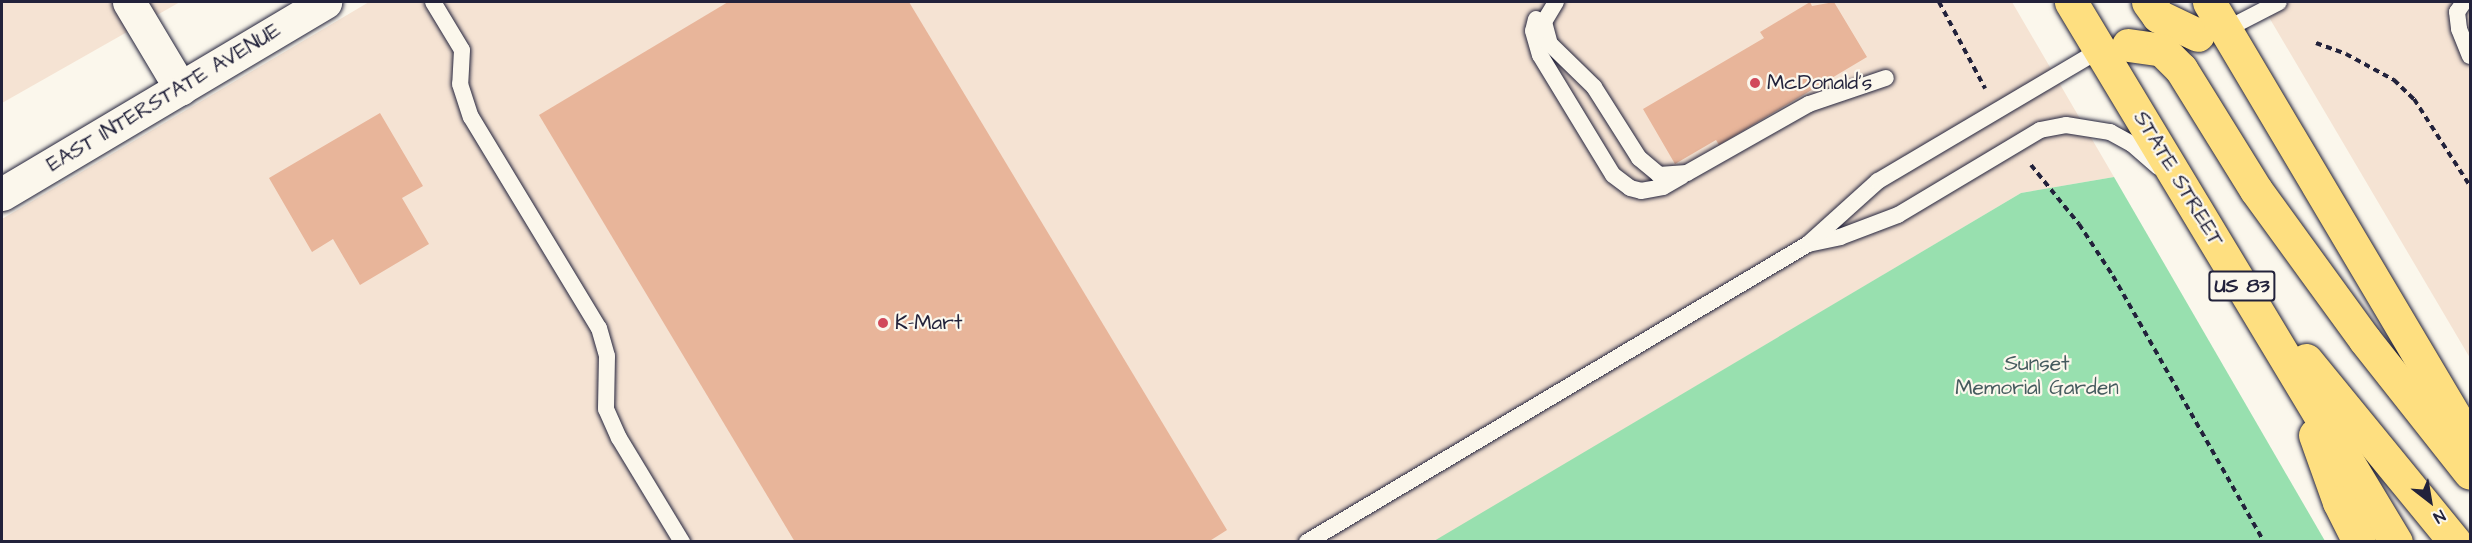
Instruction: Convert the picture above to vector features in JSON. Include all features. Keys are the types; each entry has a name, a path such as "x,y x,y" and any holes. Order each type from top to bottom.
{"highway":[{"name":"STATE STREET","path":"2071,2 2114,47 2185,191 2396,542"},
{"path":"2148,2 2158,16 2213,33"},
{"path":"2209,2 2213,33 2470,442"},
{"path":"2114,47 2162,50 2181,69 2256,190 2365,340 2470,473"},
{"path":"2239,280 2455,542"},
{"path":"2288,363 2339,502 2359,542"}],"street":[{"path":"129,2 180,88"},
{"name":"EAST INTERSTATE AVENUE","path":"2,194 325,2"}],"lane":[{"path":"433,2 462,50 460,84 471,117 599,328 607,356 606,409 619,438 682,542"},
{"path":"1555,2 1544,22 1550,44 1594,87 1648,168 1673,177 1687,173"},
{"path":"1555,2 1536,19 1535,42 1613,175 1630,188 1641,191 1663,187 1809,104 1886,78"},
{"path":"1308,542 1808,244 1878,181 2114,47 2213,33 2279,2"},
{"path":"2462,6 2459,29 2470,56"},
{"path":"1808,244 1840,237 1898,215 2040,130 2066,125 2090,126 2132,144 2185,191"}],"path":[{"path":"1939,2 1974,62 1987,94"},
{"path":"2316,43 2346,54 2394,80 2414,99 2470,186"},
{"path":"2024,157 2079,224 2113,276 2264,542"}],"shaded area":[{"path":"2,2 180,2 2,103"},
{"path":"369,2 2012,2 2114,177 2021,193 1434,542 2,541 2,219"},
{"path":"2260,2 2470,2 2470,358"}],"green space":[{"name":"Sunset Memorial Garden","path":"2114,177 2325,541 1434,541 2021,193"}],"building":[{"name":"K-Mart","path":"728,2 909,2 1227,530 1208,542 795,542 539,115"},
{"name":"McDonald's","path":"1810,2 1812,6 1834,2 1867,57 1719,145 1716,140 1675,164 1643,109 1764,38 1760,32"},
{"path":"380,113 423,186 402,198 429,244 360,285 333,239 312,252 269,178"}],"place":[{"name":"McDonald's","path":"1755,83"},
{"name":"K-Mart","path":"883,323"}]}
